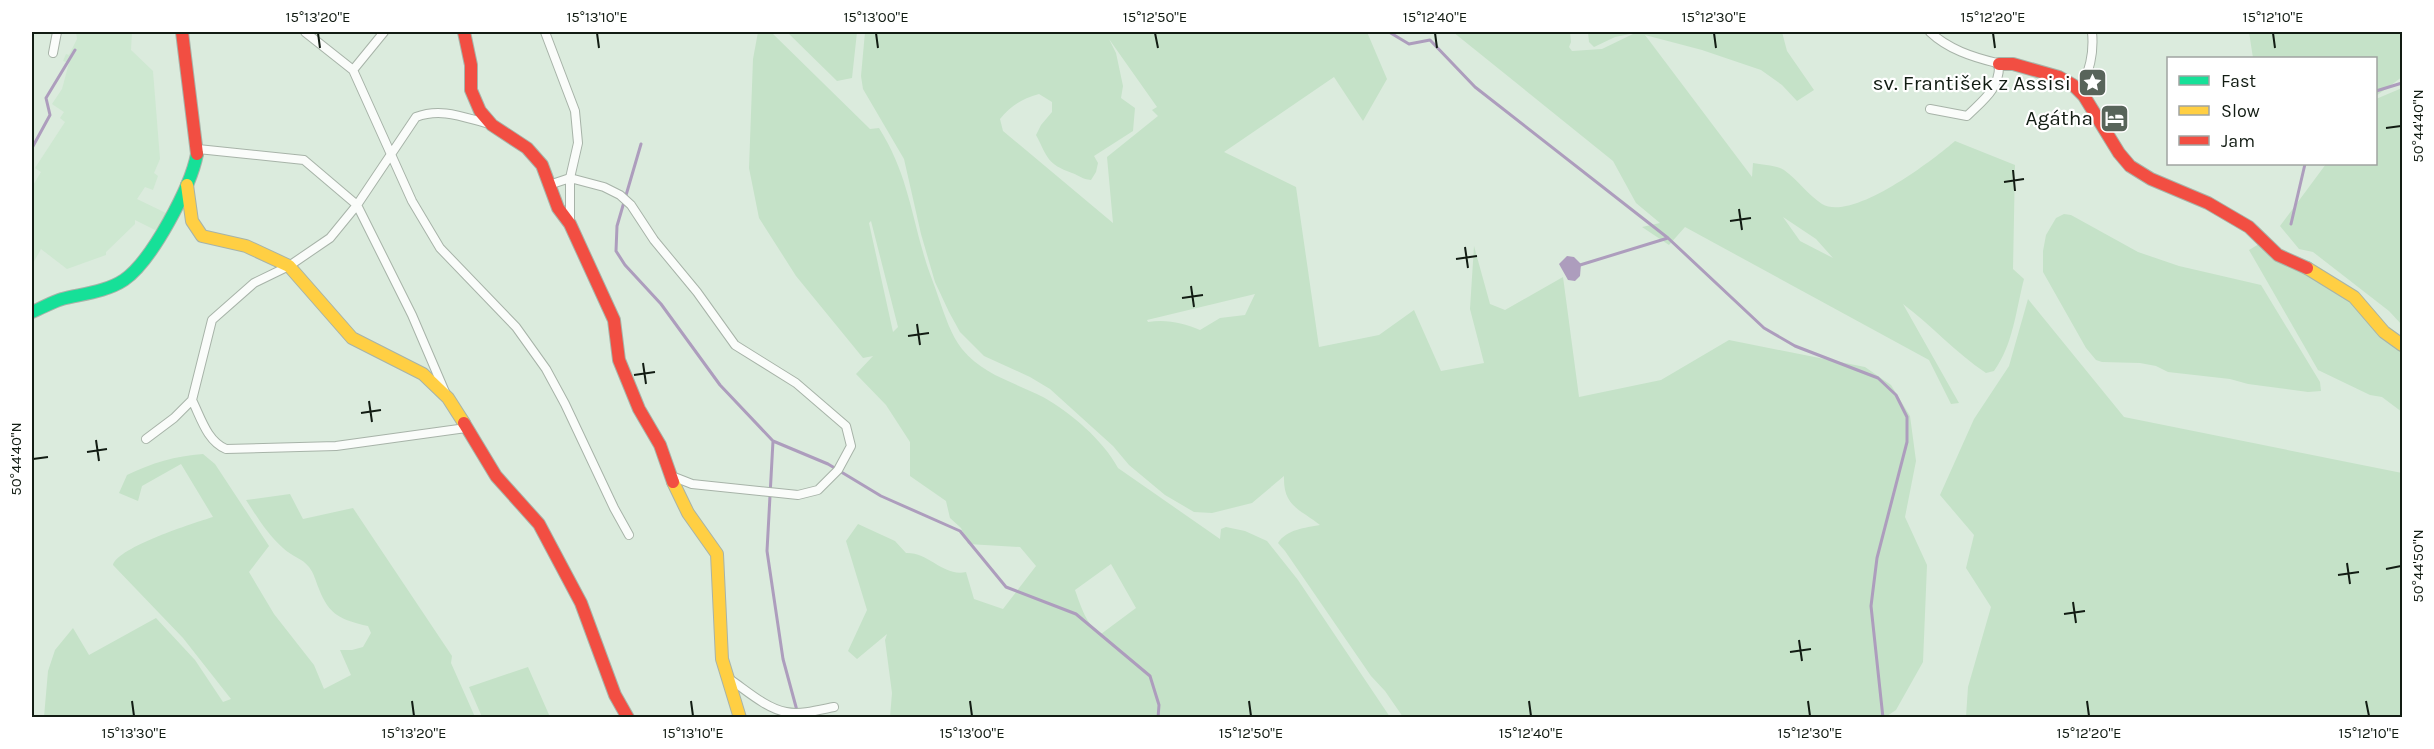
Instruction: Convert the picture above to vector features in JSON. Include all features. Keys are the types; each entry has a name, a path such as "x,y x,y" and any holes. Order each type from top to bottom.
{"street":[{"path":"54,53 57,32"},
{"path":"32,312 62,299 78,297 123,281 137,268 158,241 194,169 198,149 182,32"},
{"path":"305,32 353,69 412,201 440,248 516,327 546,369 629,535"},
{"path":"353,69 384,32"},
{"path":"464,32 471,65 471,90 480,111 492,125 527,148 542,165 558,208 570,224 614,320 619,360 639,409 660,445 669,475 688,513 717,554 722,658 740,717"},
{"path":"545,32 575,111 578,143 570,178 570,224"},
{"path":"1930,32 1940,42 1956,50 1999,64 2013,64 2059,77 2078,90 2130,166 2151,179 2208,203 2249,227 2278,255 2310,269 2354,297 2384,332 2403,345"},
{"path":"2078,90 2085,81 2094,46 2092,32"},
{"path":"1930,109 1967,116 1993,89 2000,78 1999,64"},
{"path":"146,439 174,418 192,400 212,320 254,283 289,266 330,238 357,205 416,117 427,113 455,114 492,125"},
{"path":"198,149 304,160 357,205 412,315 448,398 496,476 539,524 581,603 615,695 628,717"},
{"path":"549,185 570,178 604,187 620,195 631,205 654,240 697,292 735,345 796,383 846,426 851,446 838,470 818,490 798,495 692,484 669,475"},
{"path":"187,184 192,221 202,236 246,246 289,266 352,338 423,374 448,398"},
{"path":"192,400 210,437 217,445 226,449 336,446 466,428"},
{"path":"727,677 787,715 834,707"}],"shaded area":[{"path":"76,32 132,32 131,50 153,71 160,159 154,173 158,176 153,190 145,187 137,199 166,213 157,231 135,220 135,224 106,252 106,255 67,269 41,249 32,265 32,187 41,172 35,168 65,122 60,118 64,112 52,104 62,89 69,63 63,61 66,54 69,55 77,39"},
{"path":"758,32 771,32 870,129 879,128 901,173 925,258 951,332 970,358 989,372 1043,397 1064,410 1095,437 1118,468 1220,539 1221,529 1226,527 1245,531 1267,541 1298,580 1390,717 890,717 892,693 885,640 887,634 857,659 848,651 867,610 846,541 858,524 895,541 906,553 922,556 950,571 966,572 974,599 1003,609 1036,566 1020,547 968,544 961,528 950,518 946,501 910,476 910,442 886,405 856,374 873,356 863,358 796,276 759,218 749,168 753,59","holes":["871,221 898,327 893,332 869,223","1111,564 1136,608 1101,634 1088,621 1075,590"]},
{"path":"787,32 857,32 852,78 837,81"},
{"path":"865,32 1367,32 1387,79 1363,121 1334,77 1224,152 1296,187 1319,347 1379,335 1414,310 1441,371 1484,363 1470,309 1474,246 1490,304 1505,310 1563,277 1579,397 1661,380 1729,340 1865,367 1891,385 1910,416 1916,461 1905,517 1927,565 1923,662 1896,710 1884,718 1403,717 1385,691 1371,676 1278,543 1291,532 1320,525 1290,501 1284,486 1284,476 1252,503 1212,513 1194,512 1165,495 1129,465 1113,446 1050,389 984,356 960,332 935,282 921,234 904,159 863,89 861,76","holes":["1109,39 1157,107 1152,110 1158,116 1107,157 1113,223 1003,131 1000,119 1022,100 1039,94 1052,102 1052,112 1036,135 1053,163 1091,180 1098,163 1094,156 1133,131 1135,108 1121,98 1123,86 1116,53","1255,294 1245,315 1220,318 1200,330 1175,322 1148,322 1147,320"]},
{"path":"1453,32 1570,32 1569,47 1572,51 1602,49 1635,33 1615,37 1594,47 1589,42 1588,32 1782,32 1787,51 1814,90 1797,101 1782,85 1761,70 1702,50 1645,35 1752,177 1753,163 1781,168 1822,204 1835,207 1852,205 1871,197 1929,162 1955,141 2015,165 2013,269 2024,279 2006,350 1994,371 1986,373 1903,304 1959,403 1951,404 1929,360 1685,227 1669,245 1642,227 1660,223 1636,203 1613,161","holes":["1783,217 1816,239 1833,258 1800,241"]},
{"path":"2249,32 2402,32 2402,77 2377,95 2377,57 2253,57"},
{"path":"2402,88 2402,325 2389,311 2313,252 2299,249 2280,226 2325,165 2377,165 2377,99"},
{"path":"2064,214 2071,215 2138,252 2179,266 2261,285 2320,382 2321,391 2308,392 2248,384 2230,379 2168,372 2156,366 2140,363 2096,360 2086,348 2043,272 2046,235 2056,218"},
{"path":"2259,244 2344,296 2402,349 2402,412 2382,397 2370,395 2318,370 2249,250"},
{"path":"1567,256 1574,257 1581,264 1580,276 1575,281 1568,280 1559,264"},
{"path":"2028,299 2124,417 2402,473 2402,717 1966,717 1968,687 1991,607 1966,568 1974,535 1940,495 1974,419 2009,366"},
{"path":"203,454 215,464 269,546 249,572 274,614 314,665 324,689 351,675 340,650 363,647 371,633 368,626 343,619 332,611 323,598 309,567 278,543 263,526 246,500 290,494 303,519 353,508 452,656 451,663 475,717 44,717 48,671 55,650 73,628 89,655 156,618 195,660 223,702 231,699 183,638 113,565 118,558 142,543 213,517 181,464 142,486 138,501 119,493 127,475 164,461"},
{"path":"528,667 550,717 482,717 469,687"}],"waterway":[{"path":"1389,32 1409,44 1430,40 1475,87 1668,238 1764,328 1795,346 1878,378 1896,395 1907,417 1907,442 1877,558 1871,606 1883,718"},
{"path":"32,148 50,115 46,98 75,50"},
{"path":"2377,91 2402,83"},
{"path":"641,144 617,226 616,251 625,265 661,304 720,385 773,441 828,464 881,496 960,531 1006,587 1076,614 1150,676 1159,705 1158,718"},
{"path":"2291,224 2305,165"},
{"path":"1580,265 1668,238"},
{"path":"773,441 767,551 783,659 799,718"}],"traffic: fast":[{"path":"32,312 62,299 117,284 135,270 169,222 187,185 197,154"}],"traffic: slow":[{"path":"187,185 192,221 202,236 246,246 289,266 352,338 423,374 448,398 464,423"},
{"path":"2307,268 2354,297 2384,332 2402,345"},
{"path":"673,482 688,513 717,554 722,659 740,718"}],"traffic: jam":[{"path":"182,32 197,154"},
{"path":"464,32 471,65 471,90 480,111 492,125 527,148 542,165 558,208 570,224 614,320 619,360 639,409 660,445 673,482"},
{"path":"1999,64 2013,64 2059,77 2073,85 2084,96 2119,153 2130,166 2151,179 2208,203 2249,227 2278,255 2307,268"},
{"path":"464,423 496,476 539,524 581,603 615,695 628,718"}],"place":[{"name":"sv. František z Assisi","path":"2092,83"},
{"name":"Agátha","path":"2114,118"}]}
